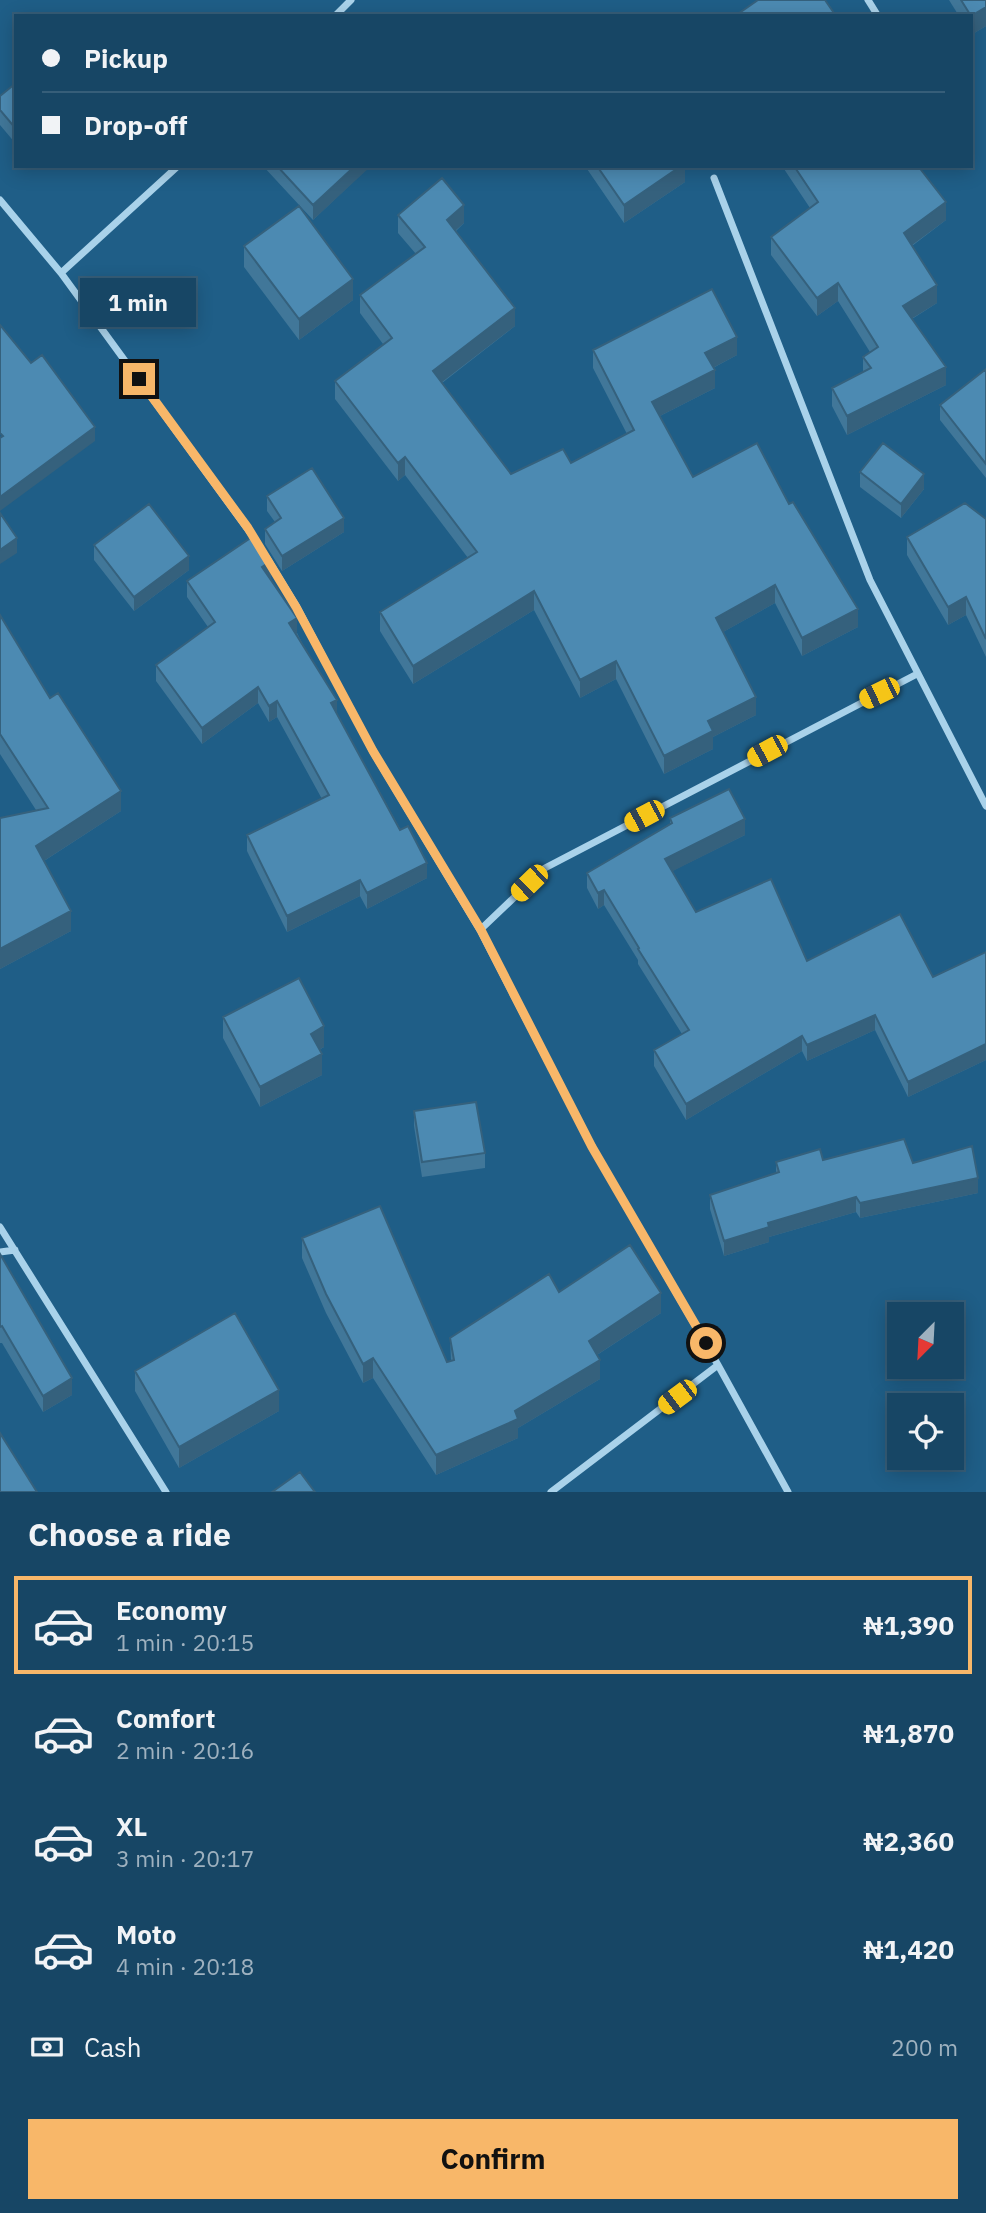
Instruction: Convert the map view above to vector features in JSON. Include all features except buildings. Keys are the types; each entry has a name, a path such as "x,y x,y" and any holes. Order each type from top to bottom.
{"street":[{"path":"337,14 351,0"},
{"path":"61,273 176,168"},
{"path":"714,178 870,580 986,806"},
{"path":"0,200 61,273 248,528 296,607 373,751 481,930 592,1147 788,1492"},
{"path":"481,930 545,867 917,674"},
{"path":"0,1227 166,1492"},
{"path":"0,1252 15,1250"},
{"path":"551,1492 718,1365"}],"route":[{"path":"139,379 248,528 296,607 373,751 481,930 592,1147 706,1343"}]}
